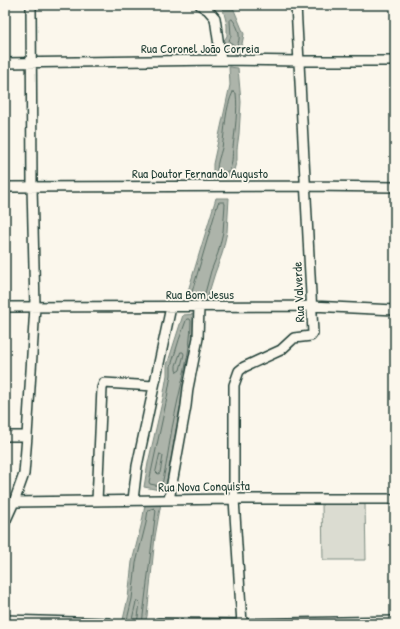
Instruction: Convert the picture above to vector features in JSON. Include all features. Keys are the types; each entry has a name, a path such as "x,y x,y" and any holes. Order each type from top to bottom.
{"street":[{"path":"5,522 24,474 35,306 30,63 31,5"},
{"path":"200,5 208,10 215,18 221,60"},
{"name":"Rua Valverde","path":"242,624 234,499 233,406 235,378 238,372 244,367 281,350 294,338 312,335 313,331 296,5"},
{"name":"Rua Coronel João Correia","path":"5,63 221,60 395,61"},
{"name":"Rua Doutor Fernando Augusto","path":"5,187 395,187"},
{"name":"Rua Bom Jesus","path":"5,307 311,306 395,310"},
{"path":"133,500 137,466 171,307"},
{"path":"169,500 186,406 188,384 198,338 199,307"},
{"path":"97,501 102,388 104,383 154,386"},
{"path":"5,436 27,436"},
{"name":"Rua Nova Conquista","path":"14,502 234,499 395,499"},
{"path":"5,620 32,623 109,623"},
{"path":"158,623 242,624 395,621"}],"shaded area":[{"path":"322,503 365,504 366,560 323,560"}],"water":[{"path":"222,5 232,5 244,34 240,54 236,54 223,42 227,36 227,25"},
{"path":"229,67 238,68 241,102 237,160 232,176 213,175 213,164 230,85"},
{"path":"216,198 229,198 227,232 222,254 206,302 187,303 188,291"},
{"path":"195,314 194,346 179,412 165,491 144,487 163,398 167,375 167,365 183,315"},
{"path":"161,503 155,537 145,624 122,624 128,598 132,562 145,505"}]}
